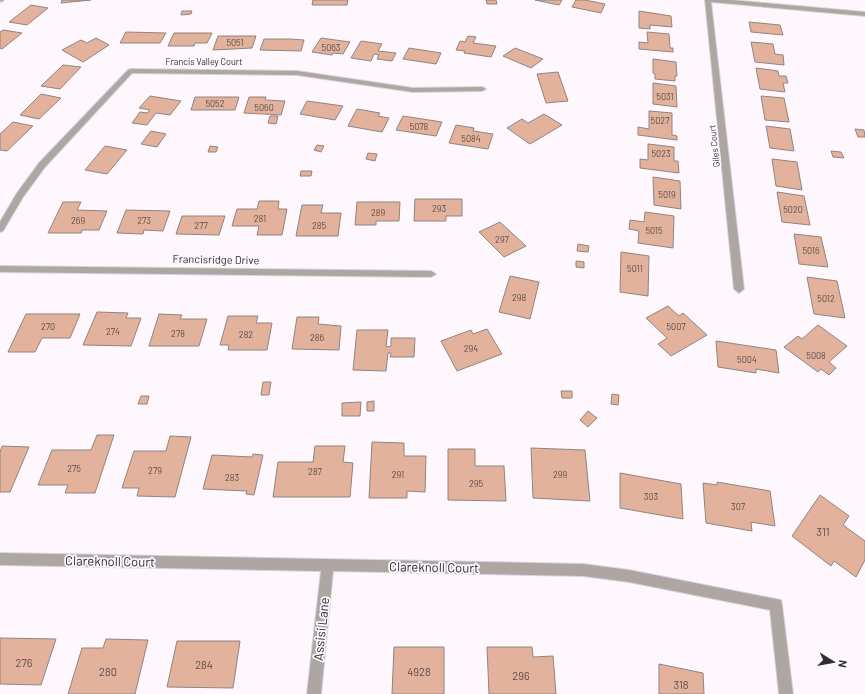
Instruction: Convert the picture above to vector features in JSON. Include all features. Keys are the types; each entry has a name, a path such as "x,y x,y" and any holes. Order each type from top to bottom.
{"street":[{"name":"Giles Court","path":"708,0 739,289"},
{"path":"712,0 865,14"},
{"name":"Francis Valley Court","path":"0,229 20,195 42,165 130,71 297,73 413,90 482,89"},
{"name":"Francisridge Drive","path":"0,269 431,274"},
{"name":"Clareknoll Court","path":"0,559 583,570 636,578 776,605 786,694"},
{"name":"Assisi Lane","path":"314,694 328,564"}],"building":[{"path":"62,0 91,0 61,3"},
{"path":"313,0 348,0 347,5 312,5"},
{"path":"486,0 496,0 497,4 487,4"},
{"path":"535,0 562,0 559,5"},
{"path":"576,0 585,0 605,4 601,13 572,7"},
{"path":"31,5 48,8 27,25 9,22"},
{"path":"182,11 192,11 191,14 181,15"},
{"path":"639,11 671,16 672,27 650,25 650,29 639,28"},
{"path":"749,22 780,25 783,35 751,32"},
{"path":"3,30 22,33 2,49 0,48 0,32"},
{"path":"126,32 166,33 160,43 120,43"},
{"path":"647,32 669,34 670,48 673,48 673,52 639,49 639,42 648,43"},
{"path":"174,33 212,33 207,43 195,43 194,46 168,46"},
{"path":"218,36 256,36 252,48 213,50"},
{"path":"468,36 476,37 473,43 496,46 491,57 464,53 465,51 456,50 460,41 465,42"},
{"path":"96,38 109,45 83,62 62,50 81,40 87,43"},
{"path":"321,38 350,42 343,54 333,53 332,55 312,52"},
{"path":"264,39 304,40 301,51 260,50"},
{"path":"361,41 382,44 378,51 396,53 392,61 377,59 379,55 374,54 371,61 351,58"},
{"path":"751,42 773,44 775,54 783,55 784,65 755,62"},
{"path":"409,48 441,53 436,64 403,59"},
{"path":"515,48 543,59 531,68 503,56"},
{"path":"653,59 676,62 677,76 675,76 675,81 655,79 655,74 653,73"},
{"path":"63,65 81,67 60,89 41,86"},
{"path":"756,68 778,71 779,76 786,76 788,83 783,83 785,92 760,89"},
{"path":"558,72 568,101 546,103 537,74"},
{"path":"653,83 676,86 677,107 653,104"},
{"path":"41,94 61,98 39,119 20,115"},
{"path":"150,96 181,101 170,115 156,113 147,125 132,123 140,112 147,113 150,110 139,108"},
{"path":"761,96 784,98 789,122 765,120"},
{"path":"195,97 239,97 235,110 191,110"},
{"path":"249,97 266,97 265,100 285,101 281,115 244,113"},
{"path":"307,101 343,106 335,120 300,114"},
{"path":"357,109 380,113 378,116 389,118 382,132 348,126"},
{"path":"649,111 672,113 672,135 677,136 677,140 638,135 638,127 649,129"},
{"path":"544,114 562,125 530,144 507,128 522,119 528,123"},
{"path":"270,116 278,116 276,124 268,123"},
{"path":"403,116 442,122 436,136 396,130"},
{"path":"13,122 33,126 7,151 0,150 0,134"},
{"path":"456,125 474,128 473,131 493,134 488,149 449,143"},
{"path":"766,126 790,129 794,151 770,148"},
{"path":"855,129 864,130 865,137 858,137"},
{"path":"151,131 166,134 157,147 141,144"},
{"path":"648,144 674,147 674,161 678,161 679,173 640,168 640,159 648,160"},
{"path":"317,145 324,146 321,152 314,150"},
{"path":"105,146 127,150 107,174 85,170"},
{"path":"210,146 218,147 216,152 208,152"},
{"path":"831,151 841,152 844,158 833,157"},
{"path":"368,153 377,154 375,161 366,159"},
{"path":"772,159 797,162 802,190 776,186"},
{"path":"301,171 312,171 311,176 300,176"},
{"path":"653,177 680,181 681,209 654,205"},
{"path":"777,192 804,196 810,225 782,222"},
{"path":"415,199 462,199 462,216 446,216 446,221 414,221"},
{"path":"259,201 279,201 278,209 287,209 282,235 257,235 259,226 232,226 237,209 257,209"},
{"path":"63,202 81,202 77,210 107,211 99,230 82,230 81,233 48,233"},
{"path":"357,202 400,202 399,221 376,221 376,225 355,225"},
{"path":"302,205 323,205 321,213 341,213 338,236 296,236"},
{"path":"126,210 170,211 163,231 144,230 143,234 117,233"},
{"path":"645,212 674,216 673,248 638,243 639,231 629,229 630,220 644,222"},
{"path":"182,216 225,216 219,235 176,234"},
{"path":"500,222 526,246 504,257 479,232"},
{"path":"794,234 821,237 828,267 799,264"},
{"path":"578,244 589,246 588,252 577,251"},
{"path":"621,252 649,256 648,296 620,292"},
{"path":"576,261 584,262 584,268 576,267"},
{"path":"510,276 539,282 530,319 499,312"},
{"path":"807,277 837,281 845,318 814,314"},
{"path":"668,306 679,316 683,313 707,335 671,356 658,344 667,338 646,318"},
{"path":"97,312 128,313 126,318 141,318 131,346 83,345"},
{"path":"26,314 80,314 70,338 42,338 35,352 8,352"},
{"path":"159,314 182,315 180,319 207,319 199,346 149,346"},
{"path":"228,316 258,316 256,323 272,323 267,350 228,350 229,345 220,345"},
{"path":"297,317 319,317 318,324 341,326 339,350 292,349"},
{"path":"818,325 847,346 829,362 836,368 829,375 821,369 818,372 784,347 798,336 802,339"},
{"path":"487,329 502,354 457,371 441,341 471,330 473,334"},
{"path":"357,330 388,330 386,347 391,346 391,338 415,338 414,357 390,357 391,353 388,353 386,371 353,370"},
{"path":"716,341 776,350 779,373 756,369 756,373 718,367"},
{"path":"263,382 271,382 269,395 261,395"},
{"path":"561,391 572,391 572,398 562,398"},
{"path":"612,394 619,395 618,405 611,404"},
{"path":"141,396 149,396 147,404 138,404"},
{"path":"374,401 374,411 367,411 367,402"},
{"path":"361,402 360,416 342,416 342,403"},
{"path":"588,411 597,418 588,427 580,420"},
{"path":"97,435 114,435 95,493 65,493 68,485 38,485 52,450 91,450"},
{"path":"170,436 191,437 175,497 137,496 139,488 122,488 134,451 166,451"},
{"path":"372,442 404,443 404,456 426,456 425,492 407,491 407,498 369,498"},
{"path":"2,446 29,447 10,492 0,492 0,452"},
{"path":"315,446 345,446 343,462 353,463 350,497 273,497 278,462 313,462"},
{"path":"531,448 585,450 590,501 533,498"},
{"path":"448,449 475,449 475,466 504,466 506,501 448,500"},
{"path":"253,454 263,455 254,495 246,494 247,491 203,489 212,455 252,457"},
{"path":"620,473 681,484 683,519 620,508"},
{"path":"717,482 770,491 775,526 751,522 752,531 706,523 703,483 717,485"},
{"path":"820,495 849,516 843,525 865,541 865,560 856,577 834,561 831,566 792,536"},
{"path":"0,638 56,639 41,685 0,684"},
{"path":"106,639 148,640 135,694 68,694 82,648 103,648"},
{"path":"177,641 240,641 233,688 167,687"},
{"path":"394,647 444,647 444,694 392,694"},
{"path":"487,647 532,647 533,657 553,656 556,694 489,694"},
{"path":"659,664 703,673 704,694 659,694"}]}
